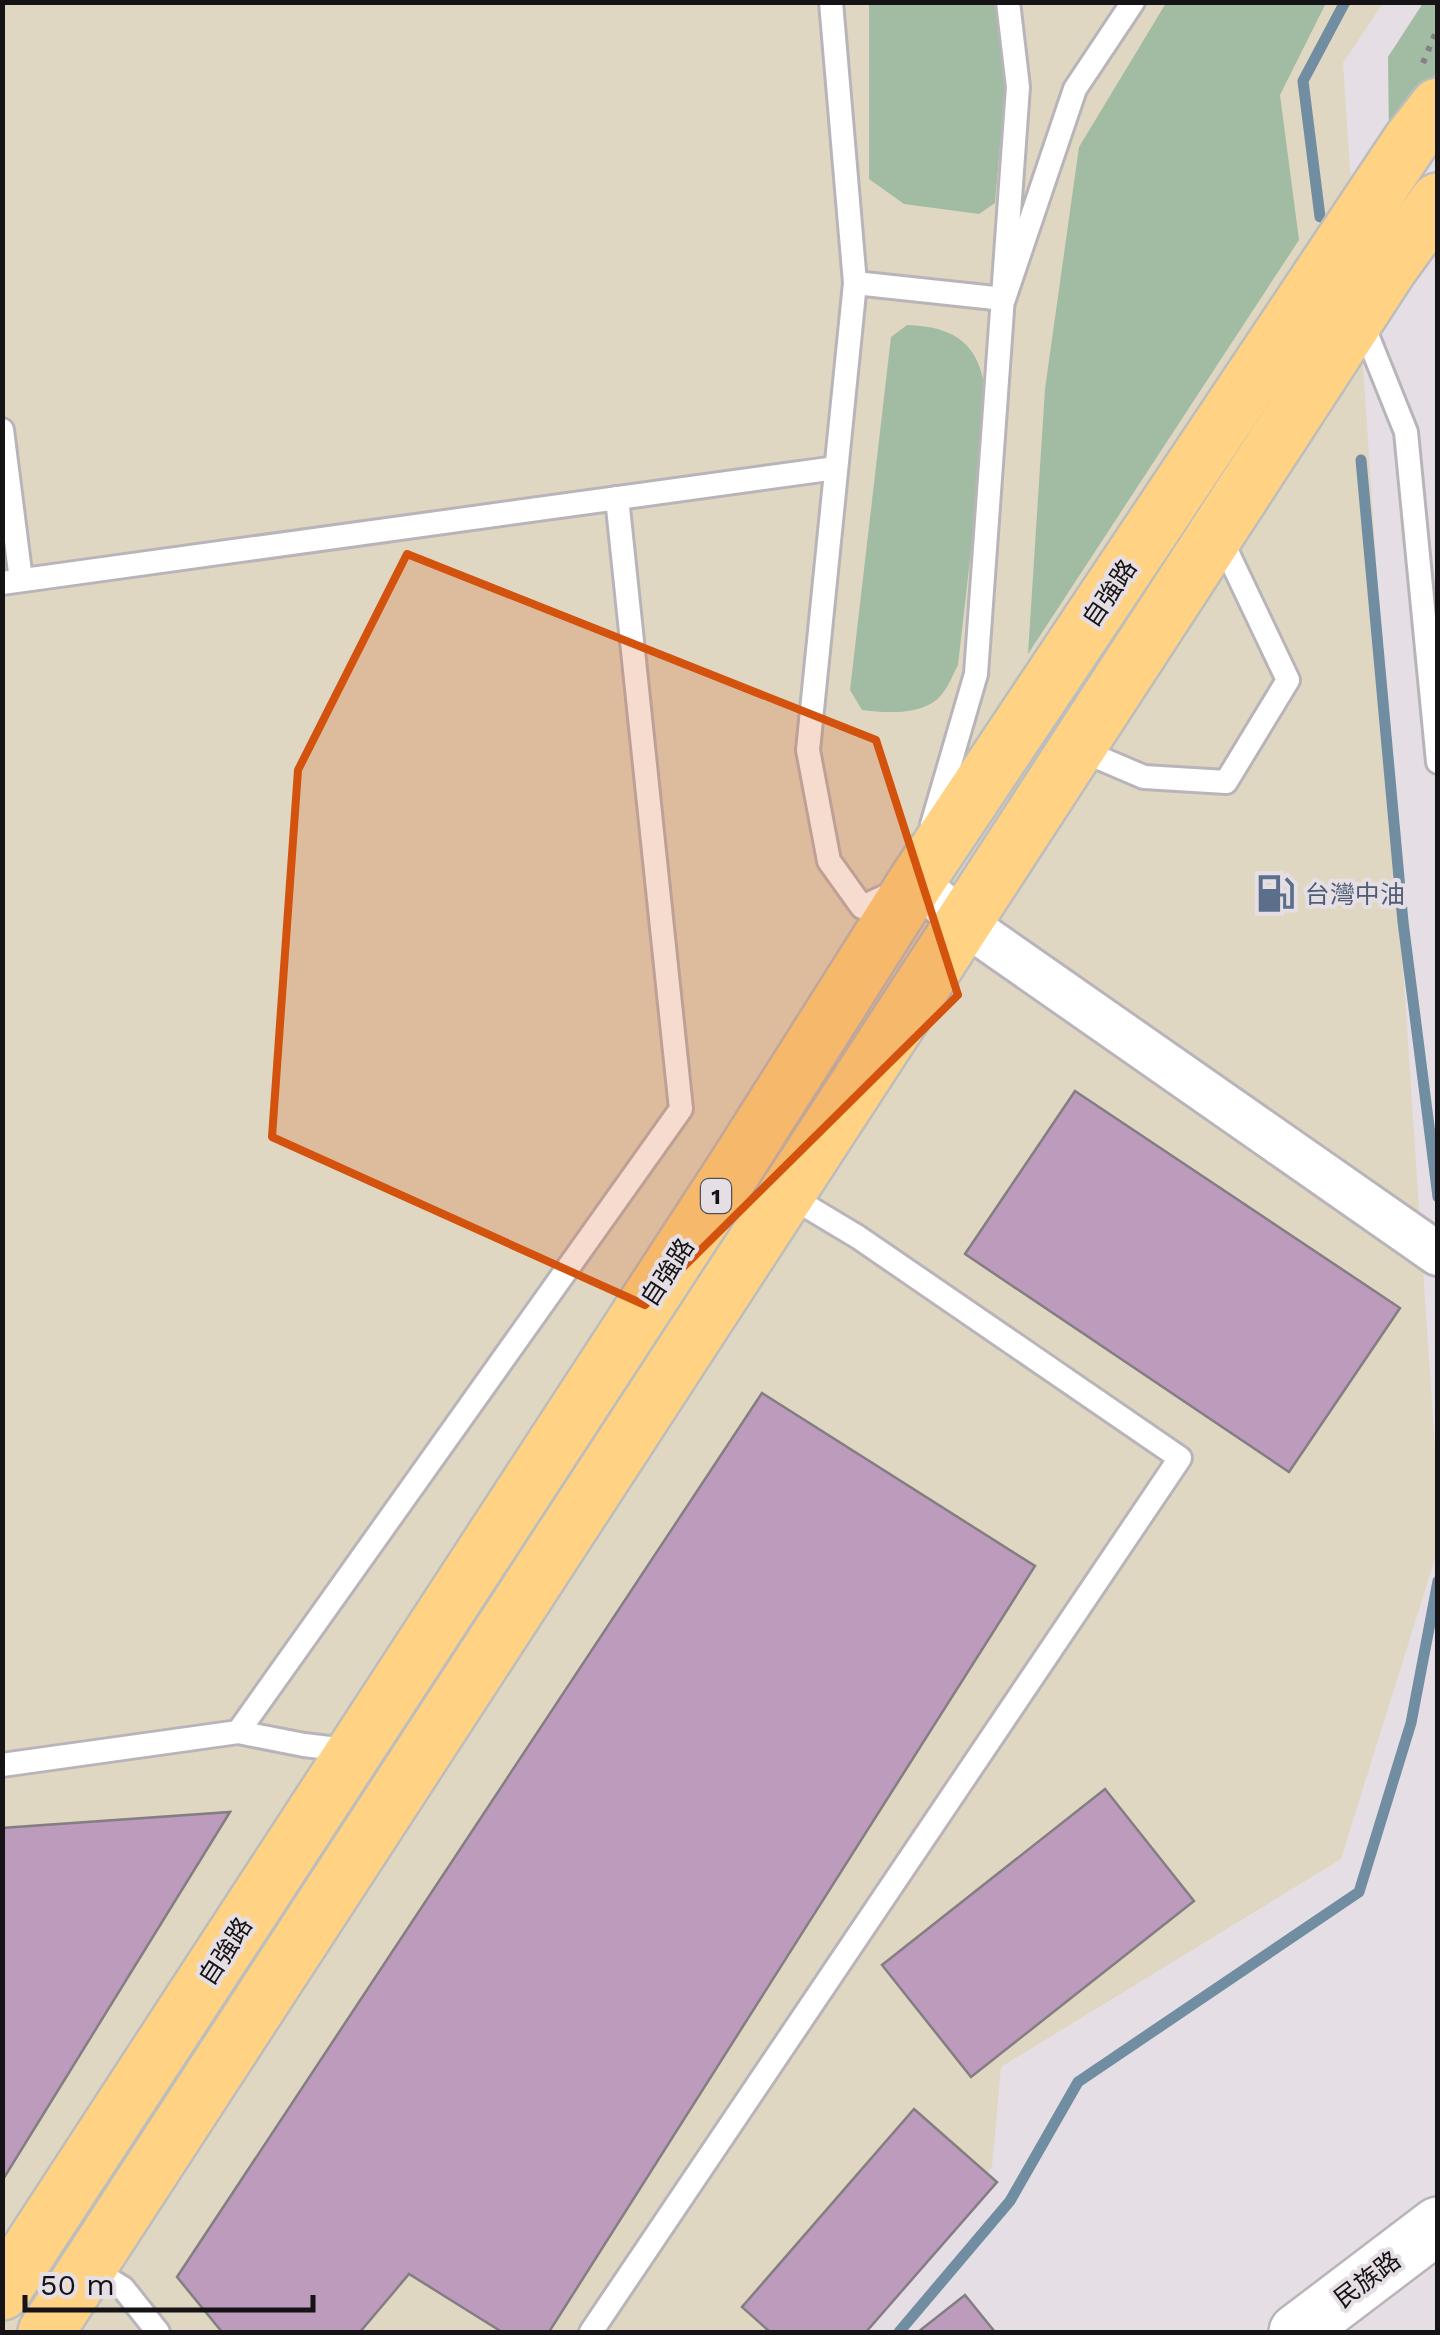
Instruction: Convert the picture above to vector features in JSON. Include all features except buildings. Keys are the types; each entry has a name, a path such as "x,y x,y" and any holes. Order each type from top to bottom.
{"main road":[{"name":"自強路","path":"46,2332 1218,533 1338,299 1410,142 1438,106"},
{"name":"自強路","path":"2,2292 735,1168 916,882 1338,299 1438,201"},
{"path":"735,1168 788,1195"},
{"path":"355,1751 405,1777"},
{"name":"民族路","path":"1297,2332 1438,2225"}],"street":[{"path":"916,882 964,923 1438,1254"}],"lane":[{"path":"831,2 855,283 808,750 829,862 862,907 916,882 976,674 1018,86 1008,2"},
{"path":"1004,299 1075,89 1133,2"},
{"path":"855,283 1004,299"},
{"path":"1338,299 1406,432 1438,762"},
{"path":"2,430 12,581 836,468"},
{"path":"238,1732 680,1109 618,498"},
{"path":"1078,749 1144,776 1226,782 1288,680 1218,533"},
{"path":"592,2332 1180,1458 858,1236 788,1195"},
{"path":"2,1765 238,1732 304,1746 355,1751"},
{"path":"88,2267 122,2288 158,2332"}],"path":[{"path":"1426,53 1438,26"}],"highlighted area":[{"path":"407,554 876,740 958,995 645,1305 272,1137 298,770"}],"shaded area":[{"path":"3,3 1383,3 1343,63 1437,1479 1438,1549 1341,1859 1001,2067 992,2167 851,2332 3,2332"}],"green space":[{"path":"869,3 996,3 1006,78 995,203 979,214 904,204 869,179"},
{"path":"1166,3 1326,3 1280,95 1299,240 1028,654 1045,389 1079,147"},
{"path":"1423,3 1437,3 1437,72 1389,140 1388,57"},
{"path":"907,325 945,331 958,338 976,359 985,391 987,410 958,665 944,691 926,706 894,712 862,710 850,690 891,337"}],"waterway":[{"path":"1320,217 1303,81 1345,2"},
{"path":"1361,460 1403,922 1438,1197"},
{"path":"899,2332 1010,2201 1078,2082 1359,1892 1411,1723 1438,1581"}],"place":[{"name":"台灣中油","path":"1275,894"}]}
